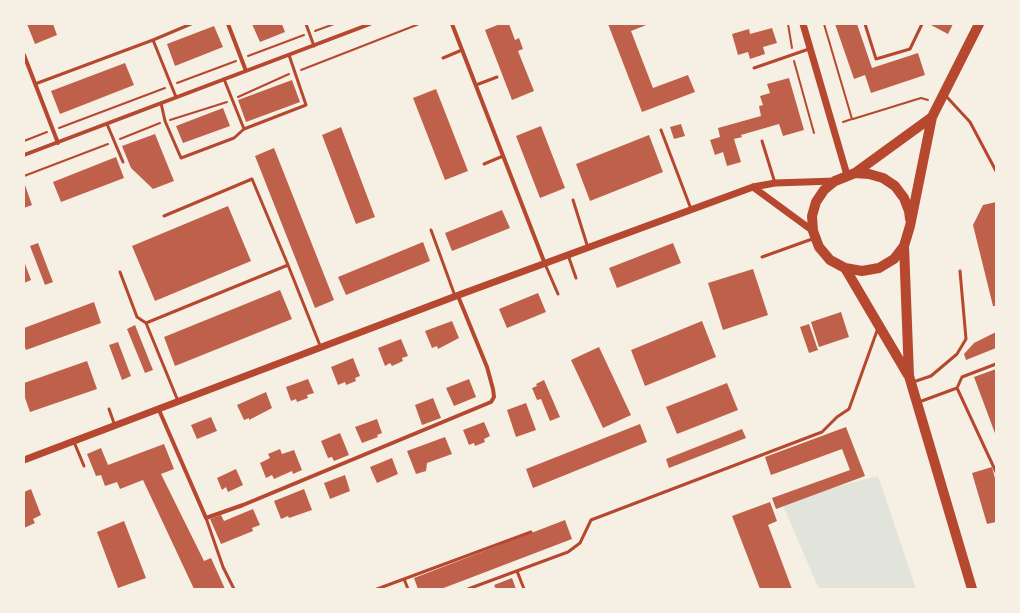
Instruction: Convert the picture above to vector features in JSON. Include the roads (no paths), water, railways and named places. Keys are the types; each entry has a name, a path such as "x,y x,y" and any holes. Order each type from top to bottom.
{"main road":[{"path":"910,380 904,246 910,226 932,118 979,24"},
{"path":"904,246 894,259 879,268 862,271 845,268 830,260 819,247 814,234 812,216 816,202 824,190 835,181 851,174 932,118"},
{"path":"851,174 869,174 883,178 895,186 904,198 907,205 910,226"},
{"path":"845,268 910,380 972,589"}],"street":[{"path":"228,24 246,71"},
{"path":"24,155 370,24"},
{"path":"452,24 545,264"},
{"path":"803,24 851,174"},
{"path":"24,55 58,143"},
{"path":"24,460 457,296 753,187 775,183 835,181"},
{"path":"753,187 814,234"},
{"path":"159,410 206,518 243,505 491,402 494,397 487,367 457,296"}],"lane":[{"path":"35,84 153,40 191,24"},
{"path":"306,24 314,46"},
{"path":"865,24 876,59 910,49 922,24"},
{"path":"153,40 176,97"},
{"path":"754,68 810,48"},
{"path":"443,58 462,50"},
{"path":"161,103 165,121 181,158 234,138 244,129 306,105 288,55"},
{"path":"476,84 497,77"},
{"path":"224,79 231,100 244,129"},
{"path":"944,94 970,122 996,171"},
{"path":"107,124 123,162"},
{"path":"661,130 691,209"},
{"path":"762,141 775,183"},
{"path":"484,164 503,156"},
{"path":"164,216 252,179 321,348"},
{"path":"573,200 588,248"},
{"path":"431,230 457,296"},
{"path":"762,257 814,234"},
{"path":"568,255 576,278"},
{"path":"545,264 558,294"},
{"path":"146,323 288,265"},
{"path":"910,380 932,376 957,354 966,339 960,271"},
{"path":"120,272 137,317 146,323 179,402"},
{"path":"468,589 568,552 580,543 591,520 822,432 837,417 849,409 879,326"},
{"path":"917,403 957,388 962,376 996,364"},
{"path":"957,388 996,472"},
{"path":"109,409 116,426"},
{"path":"74,442 84,466"},
{"path":"206,518 223,566 234,589"},
{"path":"377,589 531,532"},
{"path":"517,571 524,589"},
{"path":"404,579 408,589"},
{"path":"482,584 484,589"}]}
